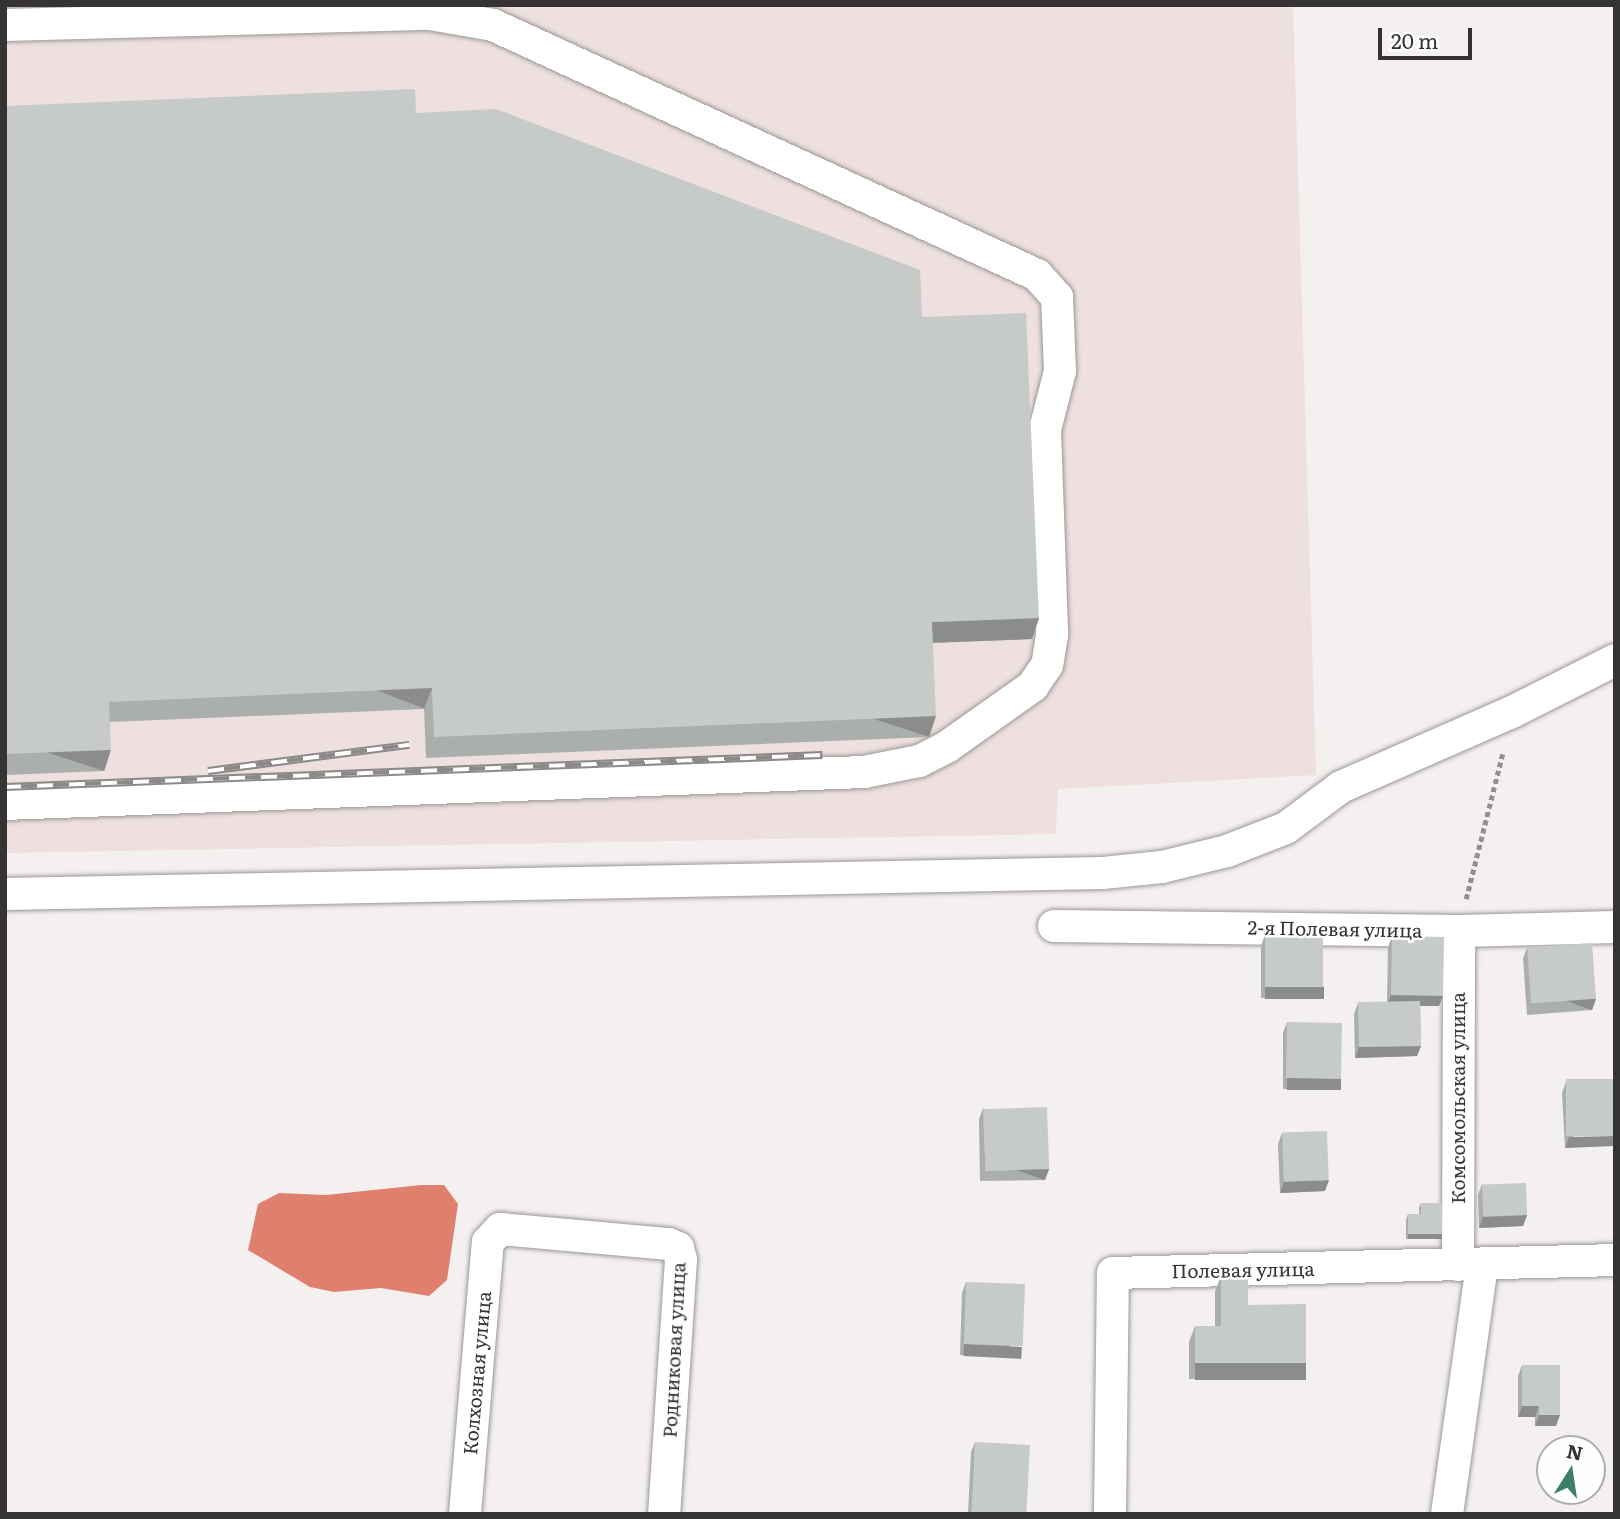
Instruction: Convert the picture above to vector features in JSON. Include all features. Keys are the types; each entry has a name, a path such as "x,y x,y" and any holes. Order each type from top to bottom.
{"street":[{"path":"5,25 430,14 493,25 1037,275 1057,297 1060,371 1045,430 1052,635 1047,665 1033,685 947,747 919,761 863,772 5,804"},
{"path":"5,894 1103,873 1162,867 1227,851 1286,828 1341,787 1512,712 1615,660"},
{"name":"2-я Полевая улица","path":"1054,926 1459,931 1615,927"},
{"name":"Комсомольская улица","path":"1447,1514 1470,1264 1459,931"},
{"name":"Родниковая улица","path":"493,1233 500,1229 669,1244 678,1248 681,1260 664,1514"},
{"name":"Колхозная улица","path":"465,1514 493,1233"},
{"name":"Полевая улица","path":"1110,1514 1113,1273 1615,1260"}],"path":[{"path":"1459,931 1512,712"}],"shaded area":[{"path":"5,5 1293,5 1316,775 1058,789 1056,834 5,853"},
{"path":"444,1185 458,1204 447,1280 429,1296 381,1288 334,1292 310,1287 248,1250 258,1204 279,1193 326,1195"}],"building":[{"path":"415,89 416,113 496,109 920,270 922,317 1026,313 1039,618 932,622 936,716 434,737 432,688 109,702 111,750 5,754 5,106"},
{"path":"1265,935 1323,935 1323,987 1265,987"},
{"path":"1392,936 1444,937 1443,996 1391,995"},
{"path":"1592,943 1596,999 1531,1003 1527,948"},
{"path":"1420,1001 1421,1046 1359,1047 1358,1002"},
{"path":"1287,1022 1342,1023 1341,1079 1286,1078"},
{"path":"1566,1079 1615,1079 1615,1136 1566,1136"},
{"path":"1047,1107 1049,1169 985,1171 983,1109"},
{"path":"1327,1131 1329,1180 1284,1182 1282,1133"},
{"path":"1526,1183 1527,1215 1483,1217 1482,1185"},
{"path":"1421,1203 1442,1203 1442,1234 1408,1234 1408,1214 1421,1214"},
{"path":"1221,1275 1248,1275 1248,1305 1306,1304 1306,1363 1195,1363 1195,1326 1221,1326"},
{"path":"966,1282 1025,1284 1023,1346 964,1344"},
{"path":"1522,1365 1560,1365 1560,1415 1539,1415 1539,1406 1522,1406"},
{"path":"975,1442 1030,1445 1026,1514 971,1514"}],"railway":[{"path":"208,771 409,745"},
{"path":"5,787 822,755"}]}
